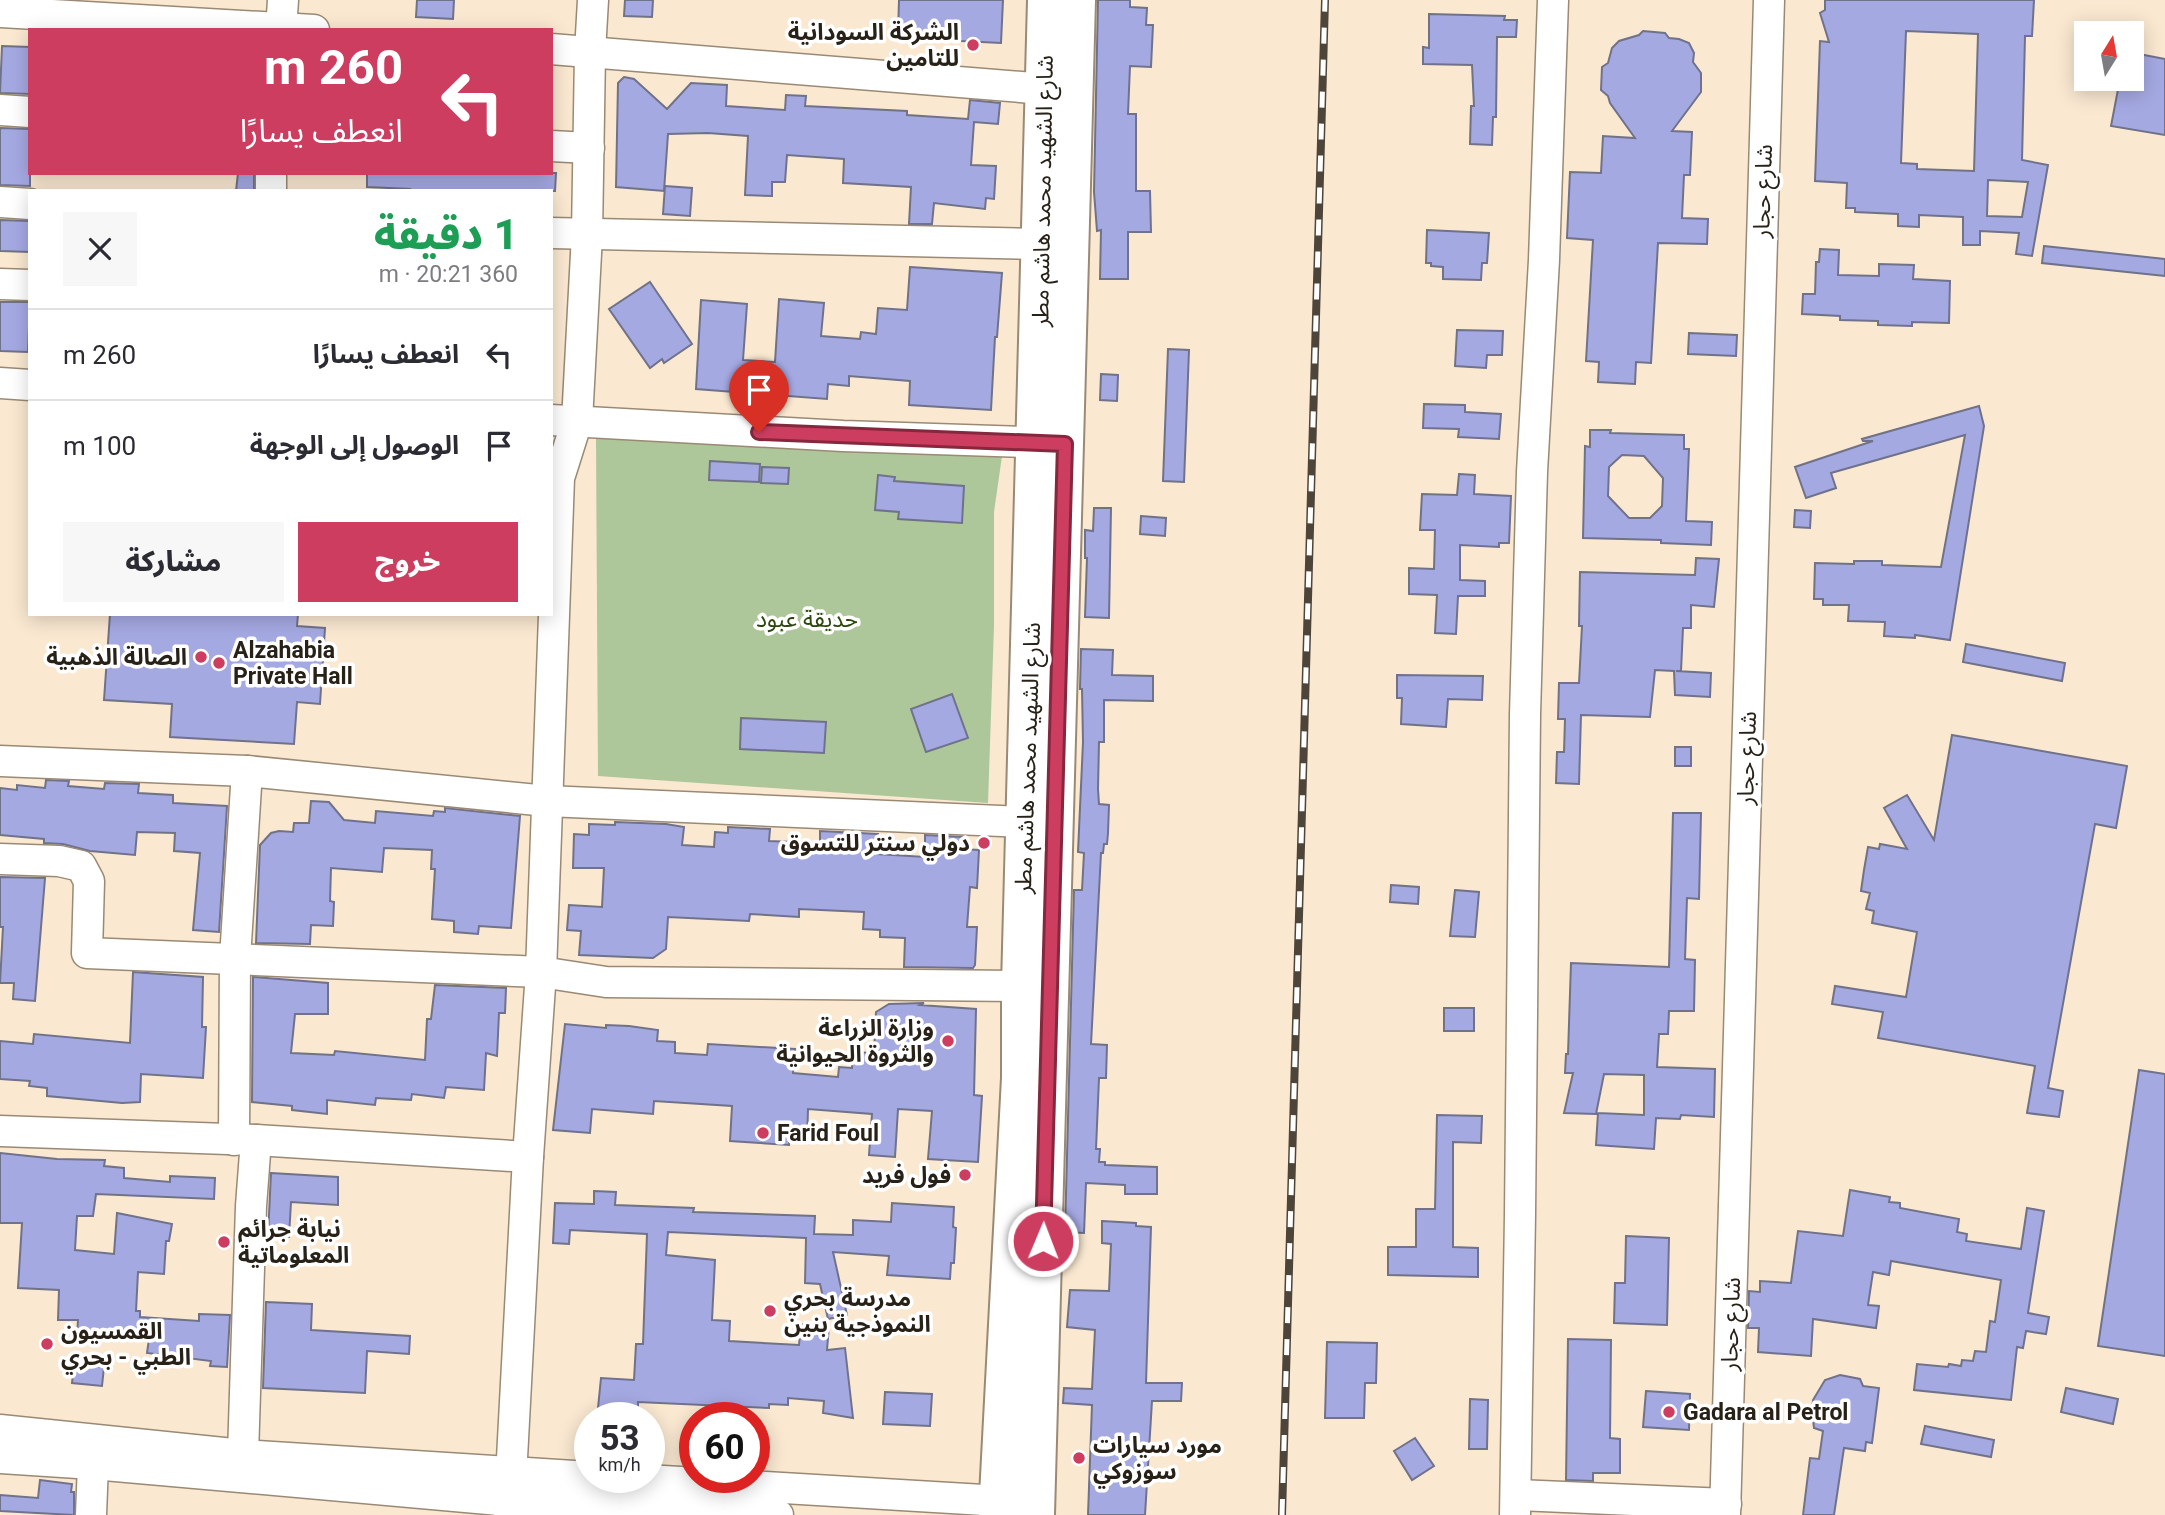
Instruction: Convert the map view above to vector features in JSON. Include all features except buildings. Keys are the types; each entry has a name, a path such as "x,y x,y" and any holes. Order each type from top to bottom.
{"main road":[{"name":"شارع الشهيد محمد هاشم مطر","path":"1036,1509 1045,1113 1055,847 1051,443 1041,244 1047,0"},
{"name":"شارع الشهيد محمد هاشم مطر","path":"998,1508 1021,1078 1021,986 1027,822 1076,0"}],"street":[{"path":"510,1496 541,972 559,478 587,235 593,0"},
{"path":"1553,0 1544,260 1532,471 1525,715 1515,1505 1725,1509"},
{"name":"شارع حجار","path":"1725,1509 1769,0"},
{"path":"0,12 282,19 308,28"},
{"path":"553,49 1045,89"},
{"path":"0,110 28,112"},
{"path":"553,146 589,148"},
{"path":"0,202 28,204"},
{"path":"553,233 1041,244"},
{"path":"0,284 28,285"},
{"path":"0,383 28,385"},
{"path":"564,420 843,436 1051,443"},
{"path":"0,761 247,771 547,801 1027,822"},
{"path":"243,1455 251,1206 235,958 247,771"},
{"path":"0,859 81,866 89,881 87,953 541,972 606,982 1021,986"},
{"path":"0,1131 245,1140 528,1157"},
{"path":"0,1430 243,1455 510,1496 574,1480"},
{"path":"0,1458 510,1496 653,1511 778,1515"},
{"path":"91,1515 93,1464"},
{"path":"665,1482 1036,1509"}],"green space":[{"name":"حديقة عبود","path":"596,438 1002,456 994,512 994,626 988,803 598,776"}],"railway":[{"path":"1282,1515 1325,0"}],"place":[{"name":"الشركة السودانية للتامين","path":"973,45"},
{"name":"الصالة الذهبية","path":"201,657"},
{"name":"Alzahabia Private Hall","path":"219,663"},
{"name":"دولي سنتر للتسوق","path":"984,843"},
{"name":"وزارة الزراعة والثروة الحيوانية","path":"948,1041"},
{"name":"Farid Foul","path":"763,1133"},
{"name":"فول فريد","path":"965,1175"},
{"name":"نيابة جرائم المعلوماتية","path":"224,1242"},
{"name":"مدرسة بحري النموذجية بنين","path":"770,1311"},
{"name":"القمسيون الطبي - بحري","path":"47,1344"},
{"name":"Gadara al Petrol","path":"1669,1412"},
{"name":"مورد سيارات سوزوكي","path":"1079,1458"}],"route":[{"path":"759,432 1065,444 1043,1241"}]}
